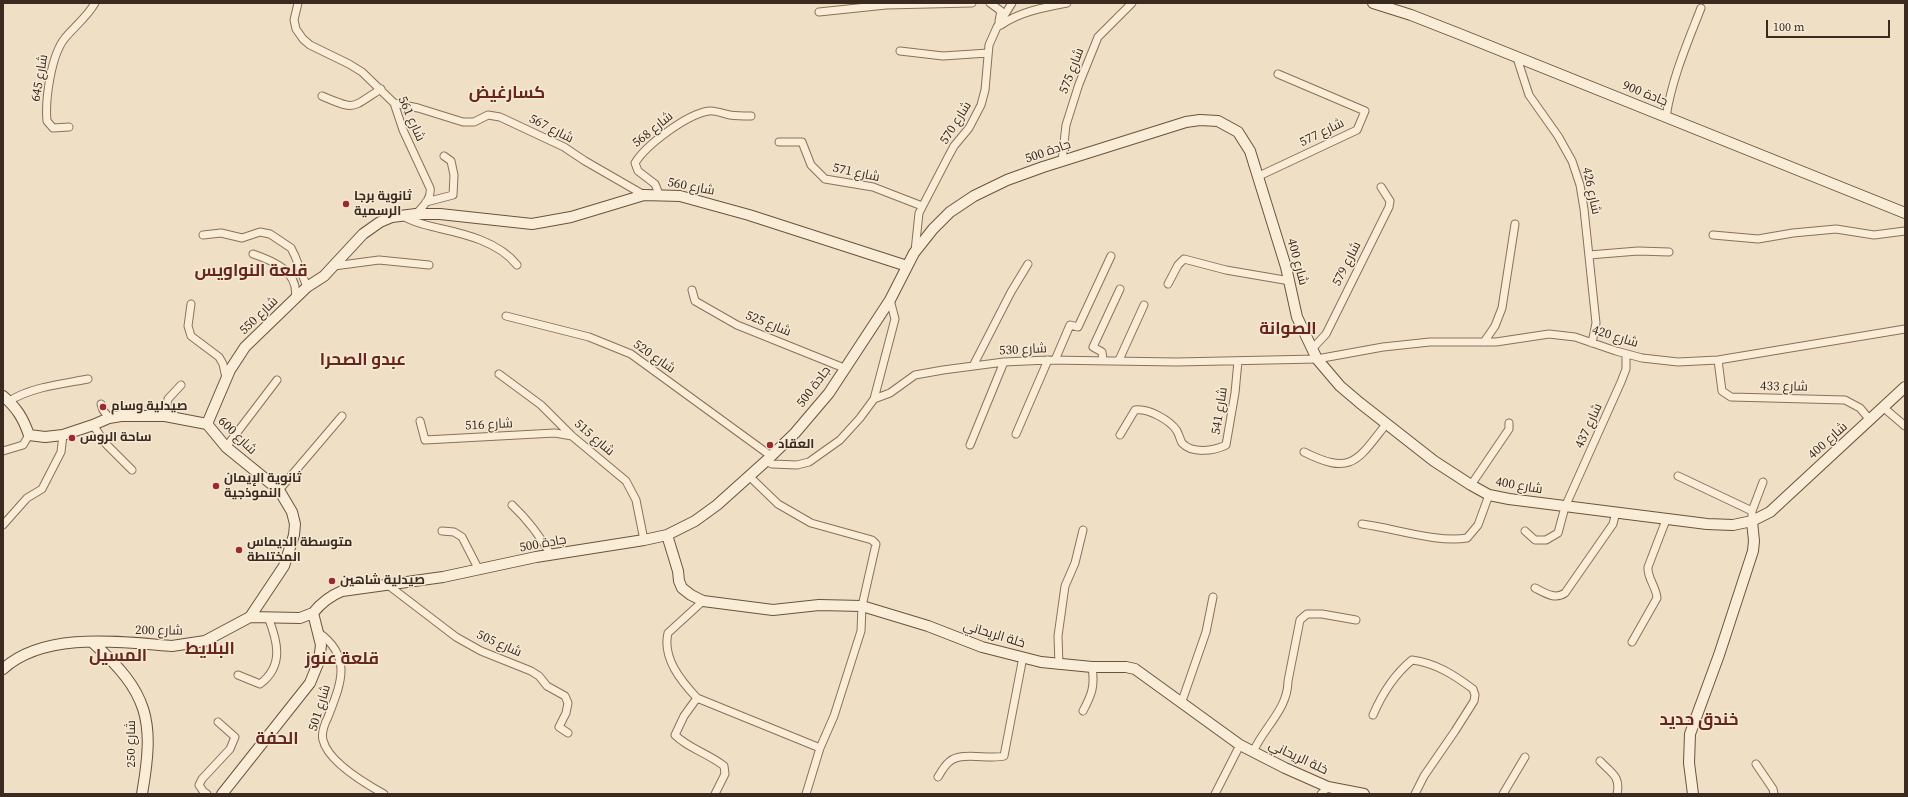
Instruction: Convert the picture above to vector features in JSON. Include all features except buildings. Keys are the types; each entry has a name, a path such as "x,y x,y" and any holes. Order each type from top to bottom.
{"main road":[{"name":"جادة 900","path":"1373,3 1412,15 1905,213"},
{"name":"جادة 500","path":"313,613 320,604 342,591 479,570 551,555 644,540 667,535 695,521 717,505 768,459 795,433 829,392 890,300 914,253 933,229 950,212 974,196 1007,180 1186,122 1208,120 1218,121 1238,132 1250,151 1259,176"},
{"name":"شارع 400","path":"1259,176 1290,281 1297,317 1317,359 1340,386 1434,461 1471,486 1489,495 1565,507 1723,526 1752,516 1770,512 1905,387"},
{"name":"شارع 560","path":"416,214 440,214 532,224 571,217 644,194 680,196 710,203 907,266"},
{"name":"شارع 550","path":"207,424 226,379 234,363 245,347 307,287 324,276 363,234 372,227 385,219 416,214"},
{"path":"6,398 16,407 24,419 29,435"},
{"name":"شارع 600","path":"29,435 45,437 63,435 93,426 109,418 121,416 165,416 207,424 226,447 279,490 292,512 295,524 294,536 284,566 250,617"},
{"path":"1693,794 1689,763 1690,734 1718,659 1753,551 1754,541 1752,516"},
{"name":"خلة الريحاني","path":"667,535 678,570 678,581 682,588 691,595 703,601 772,610 819,605 862,606 928,626 974,644 1023,657 1059,665 1126,667 1135,669 1182,701 1240,745 1285,768 1333,787 1352,793 1364,794"},
{"path":"222,794 310,683 319,661 321,645 313,613"},
{"name":"شارع 200","path":"3,669 20,657 50,646 68,643 92,642 172,646 185,645 205,640 250,617 300,618 313,613"},
{"name":"شارع 250","path":"92,642 121,671 134,689 142,704 147,722 148,741 146,772 142,794"}],"street":[{"name":"شارع 645","path":"69,127 53,128 47,121 53,60 64,39 95,3"},
{"name":"شارع 561","path":"298,3 294,20 296,29 303,39 310,45 353,66 381,89 394,103 403,130 430,188 431,192 426,202"},
{"path":"819,12 886,5 972,3"},
{"path":"990,3 1001,12 997,27"},
{"name":"شارع 570","path":"914,253 919,213 954,146 970,128 981,105 985,90 988,53 991,41 997,27 1012,3"},
{"path":"997,27 1008,20 1049,6 1067,3"},
{"name":"شارع 575","path":"1062,161 1066,125 1079,84 1098,37 1132,3"},
{"path":"1666,117 1670,92 1701,8"},
{"path":"900,51 943,56 988,53"},
{"name":"شارع 426","path":"1517,58 1529,95 1558,136 1572,161 1582,197 1596,323 1592,343"},
{"name":"شارع 577","path":"1259,176 1357,130 1365,111 1278,74"},
{"path":"322,96 348,107 354,106 381,89"},
{"name":"شارع 567","path":"394,103 418,108 463,122 474,122 488,116 500,117 564,147 585,161 644,194"},
{"name":"شارع 568","path":"659,194 655,184 638,171 635,167 635,163 639,157 663,135 689,118 709,110 730,115 751,116"},
{"name":"شارع 571","path":"779,142 802,142 810,165 825,179 873,187 922,206"},
{"path":"416,214 426,202 453,195 454,175 451,161 444,156"},
{"name":"شارع 579","path":"1312,349 1326,334 1389,207 1390,201 1380,187"},
{"path":"403,216 411,221 461,233 488,244 505,253 517,265"},
{"path":"1484,342 1495,326 1502,308 1515,224"},
{"path":"1713,235 1758,239 1793,233 1836,229 1874,235 1905,231"},
{"path":"203,235 221,233 242,238 260,232 270,234 291,248 307,287"},
{"path":"1589,254 1638,251 1669,252"},
{"path":"253,254 274,262 282,267 295,284 296,290 294,299"},
{"path":"1016,434 1070,324 1078,326 1111,256"},
{"path":"1168,284 1178,265 1184,259 1226,270 1290,281"},
{"path":"334,266 379,260 429,265"},
{"path":"973,366 1011,292 1028,264"},
{"path":"1103,360 1102,352 1093,347 1120,289"},
{"name":"شارع 525","path":"692,290 695,301 737,325 844,368"},
{"path":"768,459 772,464 797,465 809,462 840,440 860,418 874,399 895,319 890,300"},
{"path":"191,304 188,326 189,330 196,340 219,357 223,364 226,379"},
{"path":"1119,360 1144,305"},
{"name":"شارع 520","path":"506,316 589,337 631,354 768,459"},
{"name":"شارع 420","path":"1317,359 1422,343 1512,341 1549,334 1575,337 1626,354 1667,361 1718,360 1905,329"},
{"name":"شارع 437","path":"1525,531 1535,540 1546,540 1558,533 1565,507 1615,398 1626,369 1626,354"},
{"name":"شارع 530","path":"874,399 890,393 914,375 1004,362 1051,360 1238,361 1317,359"},
{"name":"شارع 433","path":"1718,360 1722,391 1731,397 1845,400 1860,408 1870,420"},
{"name":"شارع 541","path":"1120,435 1135,410 1141,409 1150,411 1177,431 1181,442 1187,447 1208,451 1226,445 1235,393 1238,361"},
{"path":"970,445 1004,362"},
{"name":"شارع 515","path":"499,374 541,405 572,436 626,481 636,500 644,540"},
{"path":"6,398 39,388 88,379"},
{"path":"226,447 278,380"},
{"path":"165,416 168,399 181,385"},
{"path":"101,404 103,410 109,418"},
{"path":"1884,408 1905,426"},
{"path":"279,490 342,416"},
{"name":"شارع 516","path":"420,421 425,440 555,433 572,436"},
{"path":"1304,452 1329,464 1341,466 1351,463 1387,423"},
{"path":"1471,486 1506,434 1509,423"},
{"path":"93,426 106,444 132,470"},
{"path":"3,451 23,445 29,435"},
{"path":"3,525 29,496 42,489 61,452 63,435"},
{"path":"749,476 778,504 805,520 824,528 872,540 876,544 862,606 862,631 834,716 820,748 806,794"},
{"path":"1678,476 1752,516 1763,482"},
{"path":"1362,524 1433,537 1458,540 1467,538 1478,525 1489,495"},
{"path":"512,505 526,518 542,539 551,555"},
{"path":"1535,588 1554,596 1559,596 1565,593 1613,524 1616,512"},
{"path":"1632,642 1657,598 1656,590 1648,573 1648,567 1666,520"},
{"path":"1059,665 1058,636 1065,586 1075,563 1083,530"},
{"path":"442,531 454,532 462,538 479,570"},
{"name":"شارع 505","path":"388,585 456,637 481,651 531,671 539,676 548,686 564,696 568,703 566,713 558,727 568,732"},
{"path":"1182,701 1206,632 1213,597"},
{"path":"703,601 668,633 667,639 669,656 683,683 697,698 820,748"},
{"path":"1253,752 1260,738 1280,712 1288,690 1288,681 1300,620 1307,614 1322,614 1356,620"},
{"path":"238,675 260,684 269,677 276,659 277,648 273,629 268,617"},
{"name":"شارع 501","path":"317,632 332,645 341,662 340,684 324,727 322,740 328,751 353,776 384,794"},
{"path":"938,777 949,761 956,758 978,755 993,759 1004,756 1023,657"},
{"path":"1373,715 1392,681 1404,666 1412,660 1426,662 1437,666 1473,689 1475,694 1474,701 1424,776 1415,794"},
{"path":"1083,711 1092,693 1094,680 1092,667"},
{"path":"697,698 684,716 675,735 685,744 724,766 725,774 715,794"},
{"path":"207,794 203,791 200,785 202,778 226,755 235,737 218,722"},
{"path":"1215,794 1240,745"},
{"path":"1503,794 1525,757"},
{"path":"1600,761 1618,779 1619,784 1617,794"},
{"path":"1756,764 1773,788 1774,794"},
{"path":"1321,794 1333,787"}],"place":[{"name":"ثانوية برجا الرسمية","path":"346,204"},
{"name":"صيدلية وسام","path":"103,407"},
{"name":"ساحة الروس","path":"72,438"},
{"name":"العقاد","path":"770,445"},
{"name":"ثانوية الإيمان النموذجية","path":"216,486"},
{"name":"متوسطة الديماس المختلطة","path":"239,550"},
{"name":"صيدلية شاهين","path":"332,581"}],"district":[{"name":"كسارغيض","path":"507,94"},
{"name":"قلعة النواويس","path":"251,272"},
{"name":"الصوانة","path":"1288,330"},
{"name":"عبدو الصحرا","path":"363,361"},
{"name":"البلايط","path":"210,650"},
{"name":"المسيل","path":"118,657"},
{"name":"قلعة عنوز","path":"342,660"},
{"name":"خندق حديد","path":"1699,721"},
{"name":"الحفة","path":"277,740"}]}
